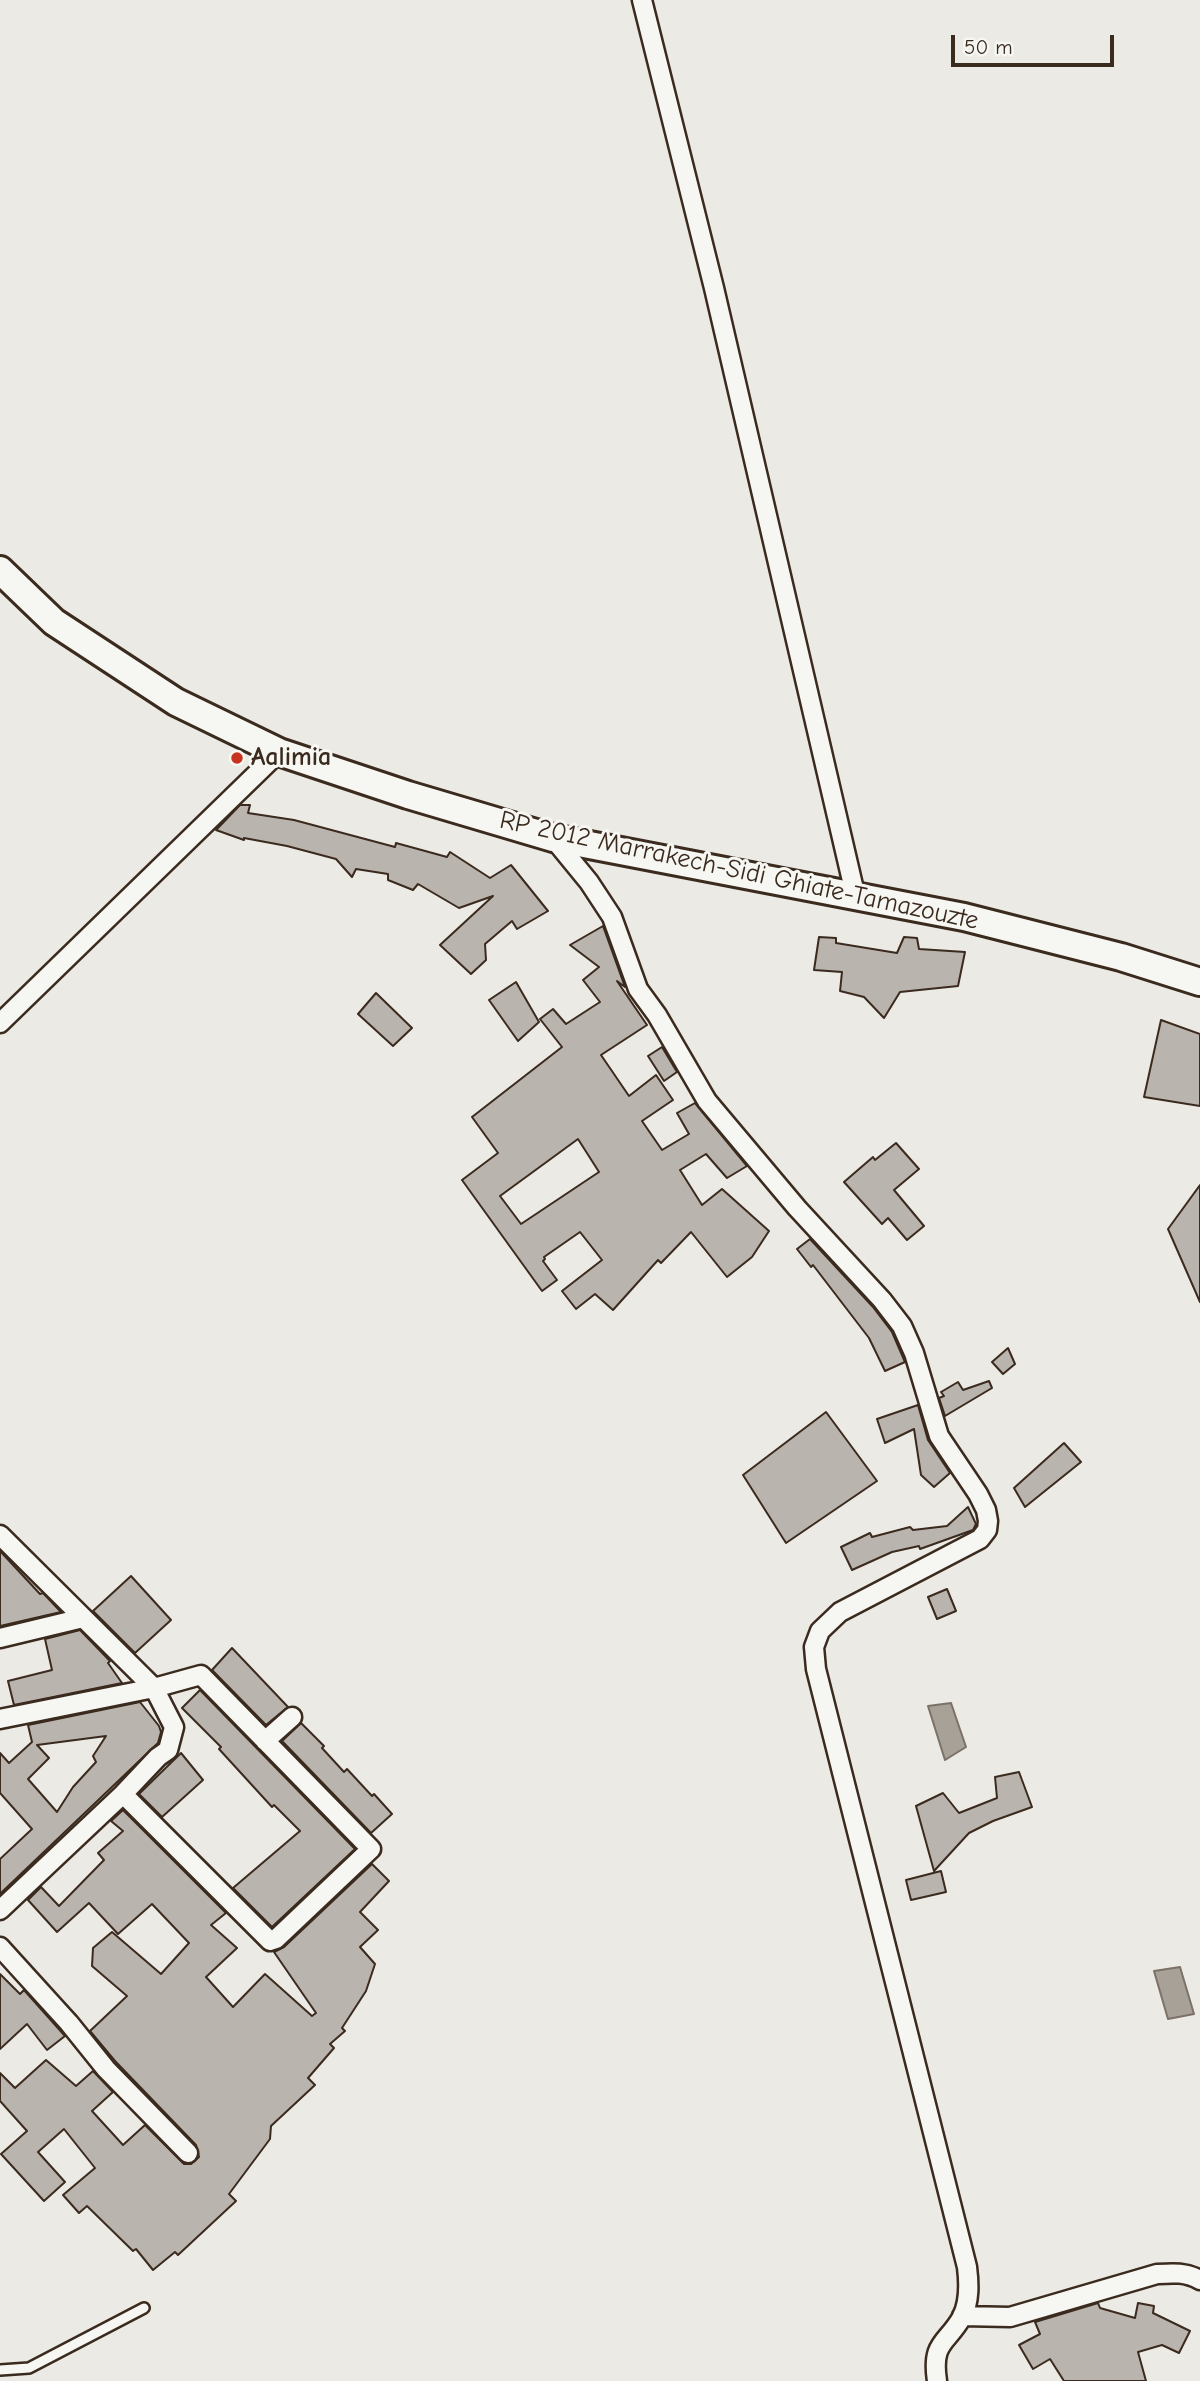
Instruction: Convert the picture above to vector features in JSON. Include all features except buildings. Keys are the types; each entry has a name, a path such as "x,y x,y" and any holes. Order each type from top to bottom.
{"street":[{"path":"642,0 714,288 856,898"},
{"name":"RP 2012 Marrakech-Sidi Ghiate-Tamazouzte","path":"0,570 54,622 176,702 279,752 408,795 553,838 964,917 1121,957 1200,982"},
{"path":"0,1023 279,752"},
{"path":"553,838 589,882 612,917 638,989 657,1015 706,1101 805,1218 882,1300 902,1326 914,1353 939,1436 986,1510 988,1521 980,1539 840,1612 820,1631 814,1647 816,1669 967,2267 969,2286 962,2316 941,2343 936,2357 937,2381"},
{"path":"0,1910 123,1794 158,1756 168,1750 174,1727 154,1688 3,1541"},
{"path":"0,1638 83,1618"},
{"path":"0,1719 154,1688 201,1675 237,1723 265,1741 371,1849 276,1939 270,1941 123,1794"},
{"path":"265,1741 292,1717"},
{"path":"0,1947 69,2023 106,2069 188,2153"},
{"path":"962,2316 1010,2317 1157,2274 1178,2272 1200,2280"}],"lane":[{"path":"0,2370 29,2368 144,2308"}],"shaded area":[{"path":"951,1703 966,1747 945,1760 928,1706"},
{"path":"1180,1967 1194,2014 1168,2019 1154,1971"}],"place":[{"name":"Aalimia","path":"237,758"}]}
